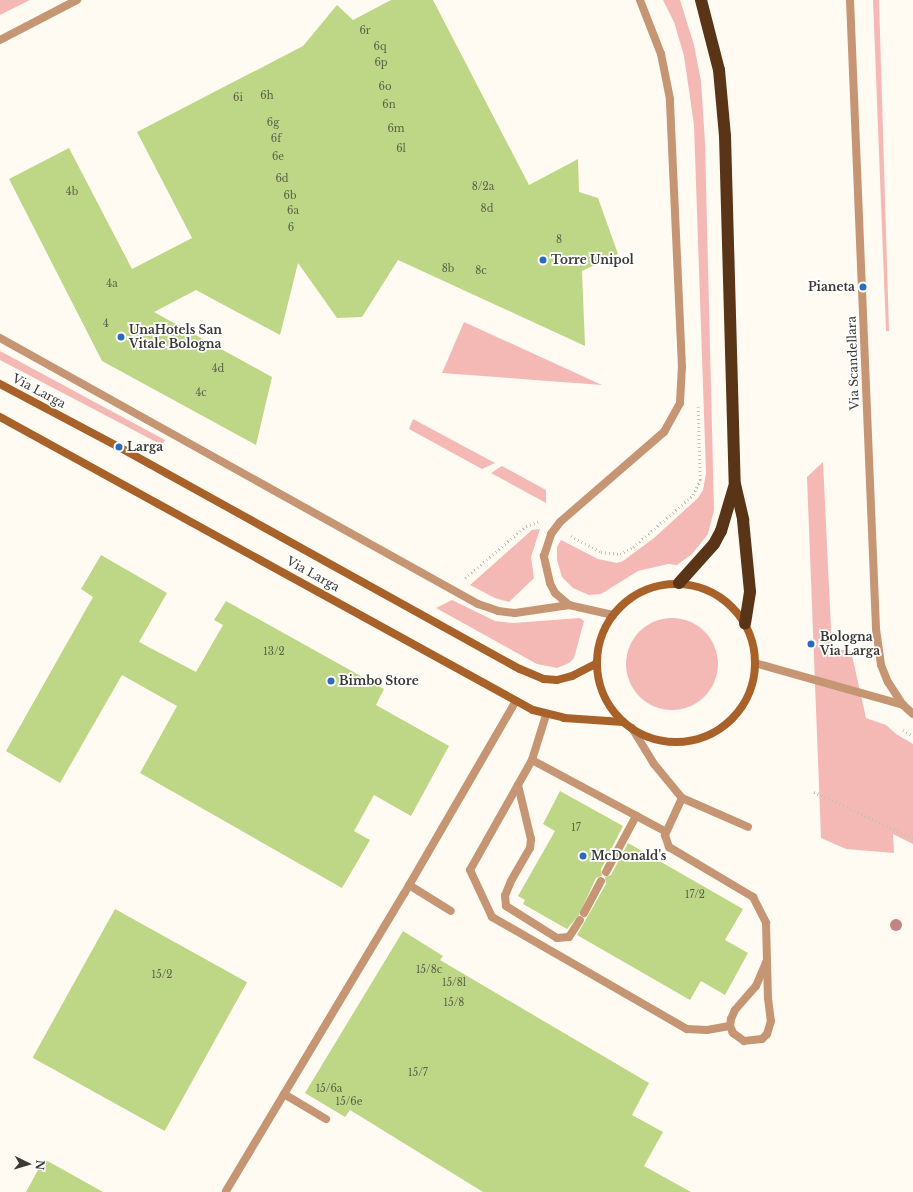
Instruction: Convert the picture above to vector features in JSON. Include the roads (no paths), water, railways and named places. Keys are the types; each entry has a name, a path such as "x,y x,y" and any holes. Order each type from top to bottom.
{"highway":[{"path":"701,0 719,70 725,136 734,484 748,560 750,592 745,624"},
{"path":"679,583 714,544 721,531 734,484"}],"main road":[{"name":"Via Larga","path":"0,384 119,447 520,669 544,679 558,680 572,676 597,663"},
{"name":"Via Larga","path":"0,417 516,701 546,715 623,722"},
{"path":"679,583 699,586 717,595 733,608 745,624 753,643 755,663 751,686 738,713 722,727 704,737 683,742 665,741 647,737 623,722 604,695 597,663 604,630 613,615 626,601 642,591 660,585 679,583"}],"street":[{"path":"0,40 77,0"},
{"path":"569,605 555,593 546,568 546,546 551,534 566,516 664,432 680,403 682,367 670,99 661,54 640,0"},
{"name":"Via Scandellara","path":"850,0 876,629 881,666 888,682 903,705 913,714"},
{"path":"0,338 478,604 498,611 515,613 569,605 613,615"},
{"path":"755,663 903,705"},
{"path":"226,1191 409,885 516,701"},
{"path":"546,715 532,760 470,870 492,918 687,1029 707,1030 730,1026"},
{"path":"632,728 654,764 682,798 748,827"},
{"path":"532,760 666,832"},
{"path":"518,785 531,839 530,848 511,881 505,896 506,906 557,938 569,937 582,917 601,881"},
{"path":"682,798 666,832 669,847 753,897 766,923 771,1021 767,1034 758,1040 744,1041 737,1038 730,1026 735,1010 756,986 767,960"},
{"path":"606,872 636,816"},
{"path":"409,885 451,911"},
{"path":"284,1094 326,1119"}],"place":[{"name":"Torre Unipol","path":"543,260"},
{"name":"Pianeta","path":"863,287"},
{"name":"UnaHotels San Vitale Bologna","path":"121,337"},
{"name":"Larga","path":"119,447"},
{"name":"Bologna Via Larga","path":"811,644"},
{"name":"Bimbo Store","path":"331,681"},
{"name":"McDonald's","path":"583,856"}]}
